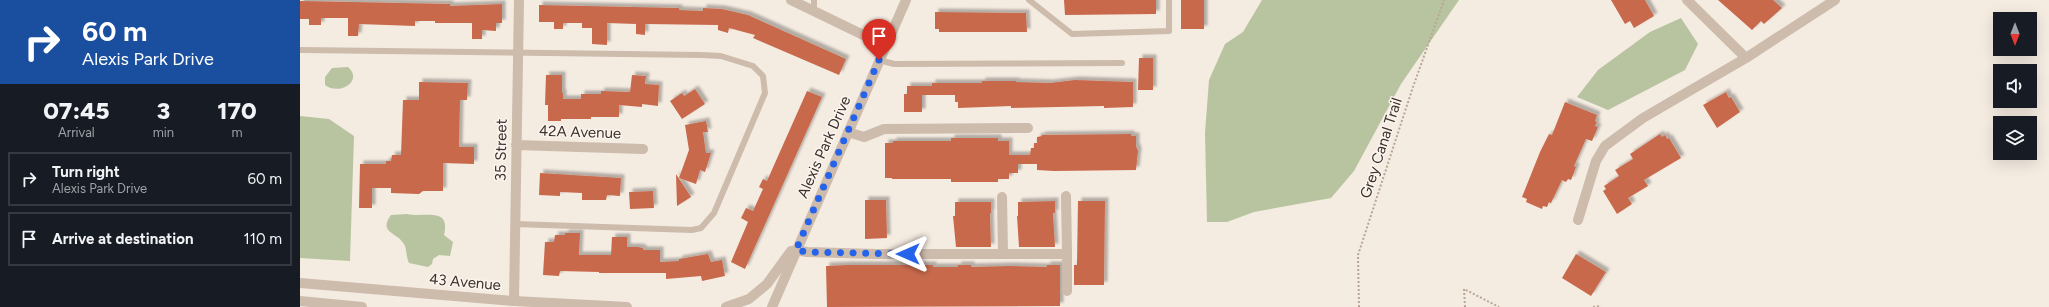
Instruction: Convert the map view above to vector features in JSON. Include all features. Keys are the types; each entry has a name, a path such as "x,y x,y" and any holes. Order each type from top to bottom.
{"street":[{"name":"35 Street","path":"514,301 519,0"},
{"path":"791,0 886,46"},
{"name":"Alexis Park Drive","path":"772,307 801,236 906,0"},
{"path":"1687,0 1746,58"},
{"path":"1578,220 1596,161 1605,146 1643,118 1746,58 1835,0"},
{"path":"848,132 864,137 884,129 1028,128"},
{"name":"42A Avenue","path":"516,145 644,149"},
{"path":"1066,196 1067,291"},
{"path":"1002,197 1003,254"},
{"path":"726,307 749,299 767,284 801,236"},
{"path":"796,250 807,252 876,254 1067,254"},
{"name":"43 Avenue","path":"300,283 514,301 627,307"},
{"path":"300,301 362,307"}],"lane":[{"path":"814,0 814,11"},
{"path":"1029,0 1072,34 1169,31 1169,0"},
{"path":"300,50 721,56 738,60 759,70 764,76 765,93 714,213 701,228 692,230 515,224"},
{"path":"879,60 894,64 1122,63"}],"path":[{"name":"Grey Canal Trail","path":"1359,307 1358,255 1413,87 1444,0"},
{"path":"1466,307 1464,289 1499,307"},
{"path":"1593,307 1601,306"}],"green space":[{"path":"1262,0 1459,0 1401,84 1354,171 1331,198 1254,212 1227,222 1207,222 1205,133 1209,80 1225,44 1243,32"},
{"path":"1681,18 1698,44 1685,70 1608,110 1577,97 1598,70 1650,32"},
{"path":"348,67 352,72 353,77 348,85 337,89 325,85 325,77 332,68"},
{"path":"300,116 329,119 354,136 350,261 300,258"},
{"path":"391,215 434,215 444,220 444,235 453,242 450,256 439,255 433,259 432,264 428,267 409,263 404,244 390,232 387,225"}],"building":[{"path":"1064,0 1156,0 1156,14 1065,15"},
{"path":"1181,0 1204,0 1204,29 1181,29"},
{"path":"1611,0 1645,0 1654,16 1634,28 1630,21 1625,24"},
{"path":"1718,0 1773,0 1782,8 1764,24 1761,21 1752,30"},
{"path":"300,1 450,4 450,6 502,4 502,23 496,23 496,31 482,30 482,39 472,39 472,23 435,23 435,21 415,21 415,26 359,24 358,36 348,36 348,18 321,18 321,25 309,25 309,19 300,19"},
{"path":"539,5 679,8 679,10 703,11 703,8 722,9 748,15 846,59 839,75 753,38 755,35 729,28 728,33 718,30 718,25 645,24 645,35 636,34 636,24 607,23 607,45 592,44 592,28 582,28 582,23 563,23 563,29 554,29 554,22 539,22"},
{"path":"935,12 1026,13 1027,32 939,32 939,29 935,29"},
{"path":"1139,58 1153,58 1153,90 1138,90"},
{"path":"546,75 562,75 563,99 581,99 581,94 601,94 601,91 630,92 632,75 646,76 645,84 659,85 658,106 642,104 642,107 619,105 619,117 591,117 591,119 561,119 561,121 548,121 548,105 545,105"},
{"path":"1075,80 1133,82 1133,107 1104,108 1104,106 1011,108 1011,106 958,108 958,102 955,102 955,95 922,95 922,112 904,112 904,94 907,94 907,86 932,86 932,83 982,83 982,81 1050,83"},
{"path":"419,82 468,83 467,100 460,100 459,147 474,147 474,164 443,163 443,191 423,191 419,194 391,193 391,188 372,188 372,208 359,208 360,164 386,164 386,161 391,161 392,155 401,155 403,100 419,100"},
{"path":"695,89 705,104 682,119 670,101 682,93 684,96"},
{"path":"807,91 822,97 745,269 731,262 748,222 741,218 746,208 753,211 763,189 759,187 763,179 767,181"},
{"path":"1726,92 1729,98 1731,97 1740,112 1717,128 1703,105"},
{"path":"1565,102 1597,115 1595,121 1597,122 1595,126 1598,127 1592,141 1586,139 1574,166 1576,167 1571,180 1568,179 1566,182 1562,180 1551,203 1549,202 1547,207 1543,206 1542,209 1526,202 1527,199 1522,197 1540,152 1549,134 1552,135"},
{"path":"706,121 708,132 703,132 706,153 711,153 705,172 700,170 696,184 679,178 689,150 685,125"},
{"path":"1131,134 1131,136 1136,136 1136,146 1138,151 1136,170 1054,171 1037,170 1037,164 1018,164 1018,173 1009,173 1009,179 998,179 998,182 951,182 951,179 885,178 885,143 893,143 893,141 951,141 951,138 998,138 998,141 1009,141 1009,155 1030,155 1031,148 1034,148 1034,143 1037,143 1037,137 1042,135"},
{"path":"1660,134 1662,137 1665,135 1667,139 1669,138 1681,158 1644,180 1648,186 1628,198 1632,204 1617,214 1603,191 1606,189 1604,186 1619,176 1615,170 1633,159 1630,154"},
{"path":"540,173 621,178 620,196 607,195 606,200 582,200 582,193 560,192 560,196 539,195"},
{"path":"676,174 691,197 677,206"},
{"path":"653,191 654,208 630,209 629,192"},
{"path":"865,200 886,200 887,238 865,239"},
{"path":"1055,201 1055,213 1053,213 1055,247 1019,247 1017,216 1018,202"},
{"path":"1078,201 1105,201 1104,285 1074,285 1074,265 1077,265"},
{"path":"955,202 991,202 991,247 956,247 953,216 955,216"},
{"path":"565,233 580,233 579,255 611,255 612,237 627,237 627,247 638,247 643,248 643,250 660,250 660,262 679,261 679,259 708,254 711,262 722,260 725,276 702,281 701,276 666,279 666,273 599,273 560,271 559,276 543,275 545,242 554,242 555,235 565,235"},
{"path":"1576,254 1606,272 1591,296 1562,278"},
{"path":"933,265 933,267 958,267 958,265 971,265 971,267 1047,267 1047,265 1060,265 1060,306 827,307 826,266"}],"route":[{"path":"879,60 796,250 807,252 908,254"}]}
